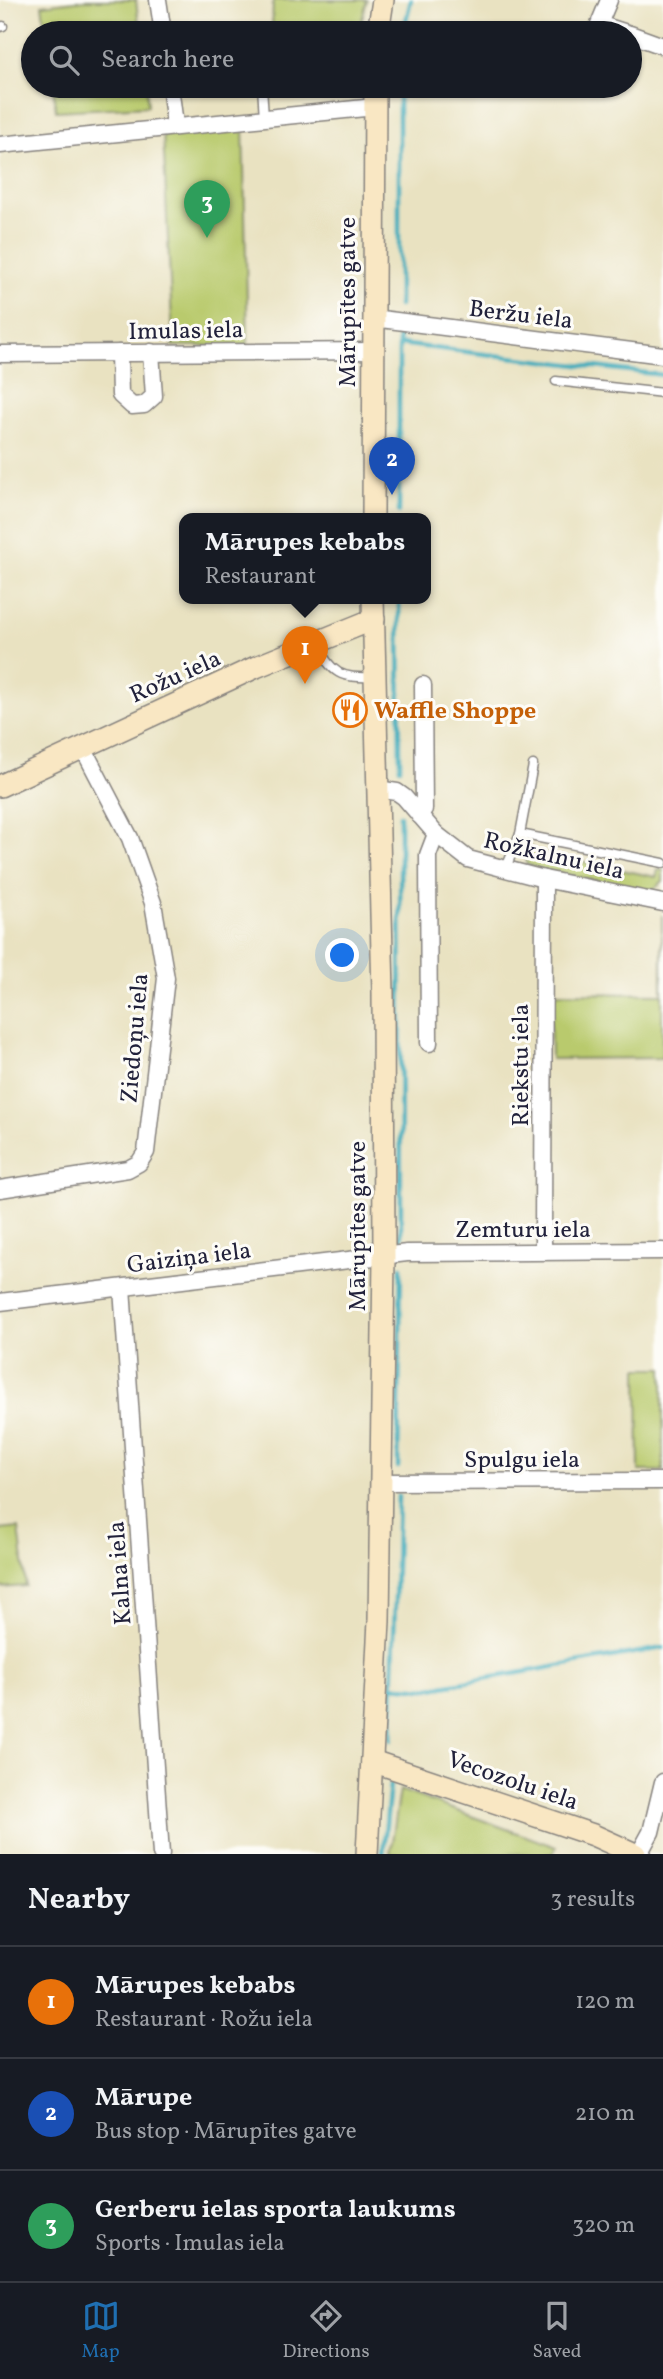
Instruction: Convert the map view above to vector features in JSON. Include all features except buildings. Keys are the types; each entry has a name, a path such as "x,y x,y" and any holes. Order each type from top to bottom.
{"street":[{"path":"158,0 161,21"},
{"path":"379,21 383,0"},
{"path":"600,21 608,0"},
{"path":"642,39 663,46"},
{"path":"172,98 175,125"},
{"path":"0,145 264,118 365,98"},
{"name":"Mārupītes gatve","path":"373,513 375,98"},
{"name":"Beržu iela","path":"373,318 663,355"},
{"name":"Imulas iela","path":"0,354 373,351"},
{"path":"120,353 120,395 132,406 144,405 154,396 151,352"},
{"name":"Mārupītes gatve","path":"367,1854 382,1482 383,993 387,791 376,677 373,609"},
{"name":"Rožu iela","path":"0,786 256,667 316,644 373,609"},
{"path":"419,815 424,809 423,685"},
{"name":"Ziedoņu iela","path":"0,1189 128,1169 139,1163 146,1152 166,978 153,904 130,838 82,746"},
{"path":"387,791 424,770"},
{"name":"Rožkalnu iela","path":"387,791 419,815 436,834 468,859 544,879 663,902"},
{"path":"429,1043 428,855 436,834"},
{"name":"Riekstu iela","path":"543,1251 544,879"},
{"name":"Zemturu iela","path":"384,1256 407,1253 663,1251"},
{"name":"Gaiziņa iela","path":"0,1302 384,1256"},
{"name":"Kalna iela","path":"122,1288 161,1854"},
{"name":"Spulgu iela","path":"382,1482 663,1481"},
{"name":"Vecozolu iela","path":"372,1760 593,1835 637,1854"},
{"path":"637,1854 651,1832 663,1782"}],"lane":[{"path":"263,98 264,118"},
{"path":"556,381 663,393"},
{"path":"316,644 329,666 340,675 376,677"},
{"path":"505,870 520,834 533,765"},
{"path":"520,834 663,863"}],"green space":[{"path":"84,0 136,0 139,21 44,21 42,5"},
{"path":"273,0 367,0 362,21 272,21"},
{"path":"54,98 147,98 148,106 56,111"},
{"path":"243,124 248,346 173,346 163,133"},
{"path":"526,847 532,847 532,851 656,877 658,870 663,870 663,881 654,889 642,890 538,869 526,864"},
{"path":"550,993 662,994 662,1058 551,1059"},
{"path":"638,1368 663,1368 663,1471 639,1471"},
{"path":"19,1528 26,1586 0,1588 0,1530"},
{"path":"400,1790 556,1847 553,1854 390,1854"}],"waterway":[{"path":"406,21 411,0"},
{"path":"399,98 399,306"},
{"path":"399,334 399,512"},
{"path":"399,344 663,375"},
{"path":"399,604 400,768"},
{"path":"400,815 401,1242"},
{"path":"398,1467 401,1267"},
{"path":"391,1740 398,1496"},
{"path":"392,1686 425,1689 663,1648"},
{"path":"383,1854 390,1785"}],"place":[{"name":"Gerberu ielas sporta laukums","path":"207,238"},
{"name":"Mārupe","path":"392,495"},
{"name":"Mārupes kebabs","path":"305,684"},
{"name":"Waffle Shoppe","path":"350,710"}]}
